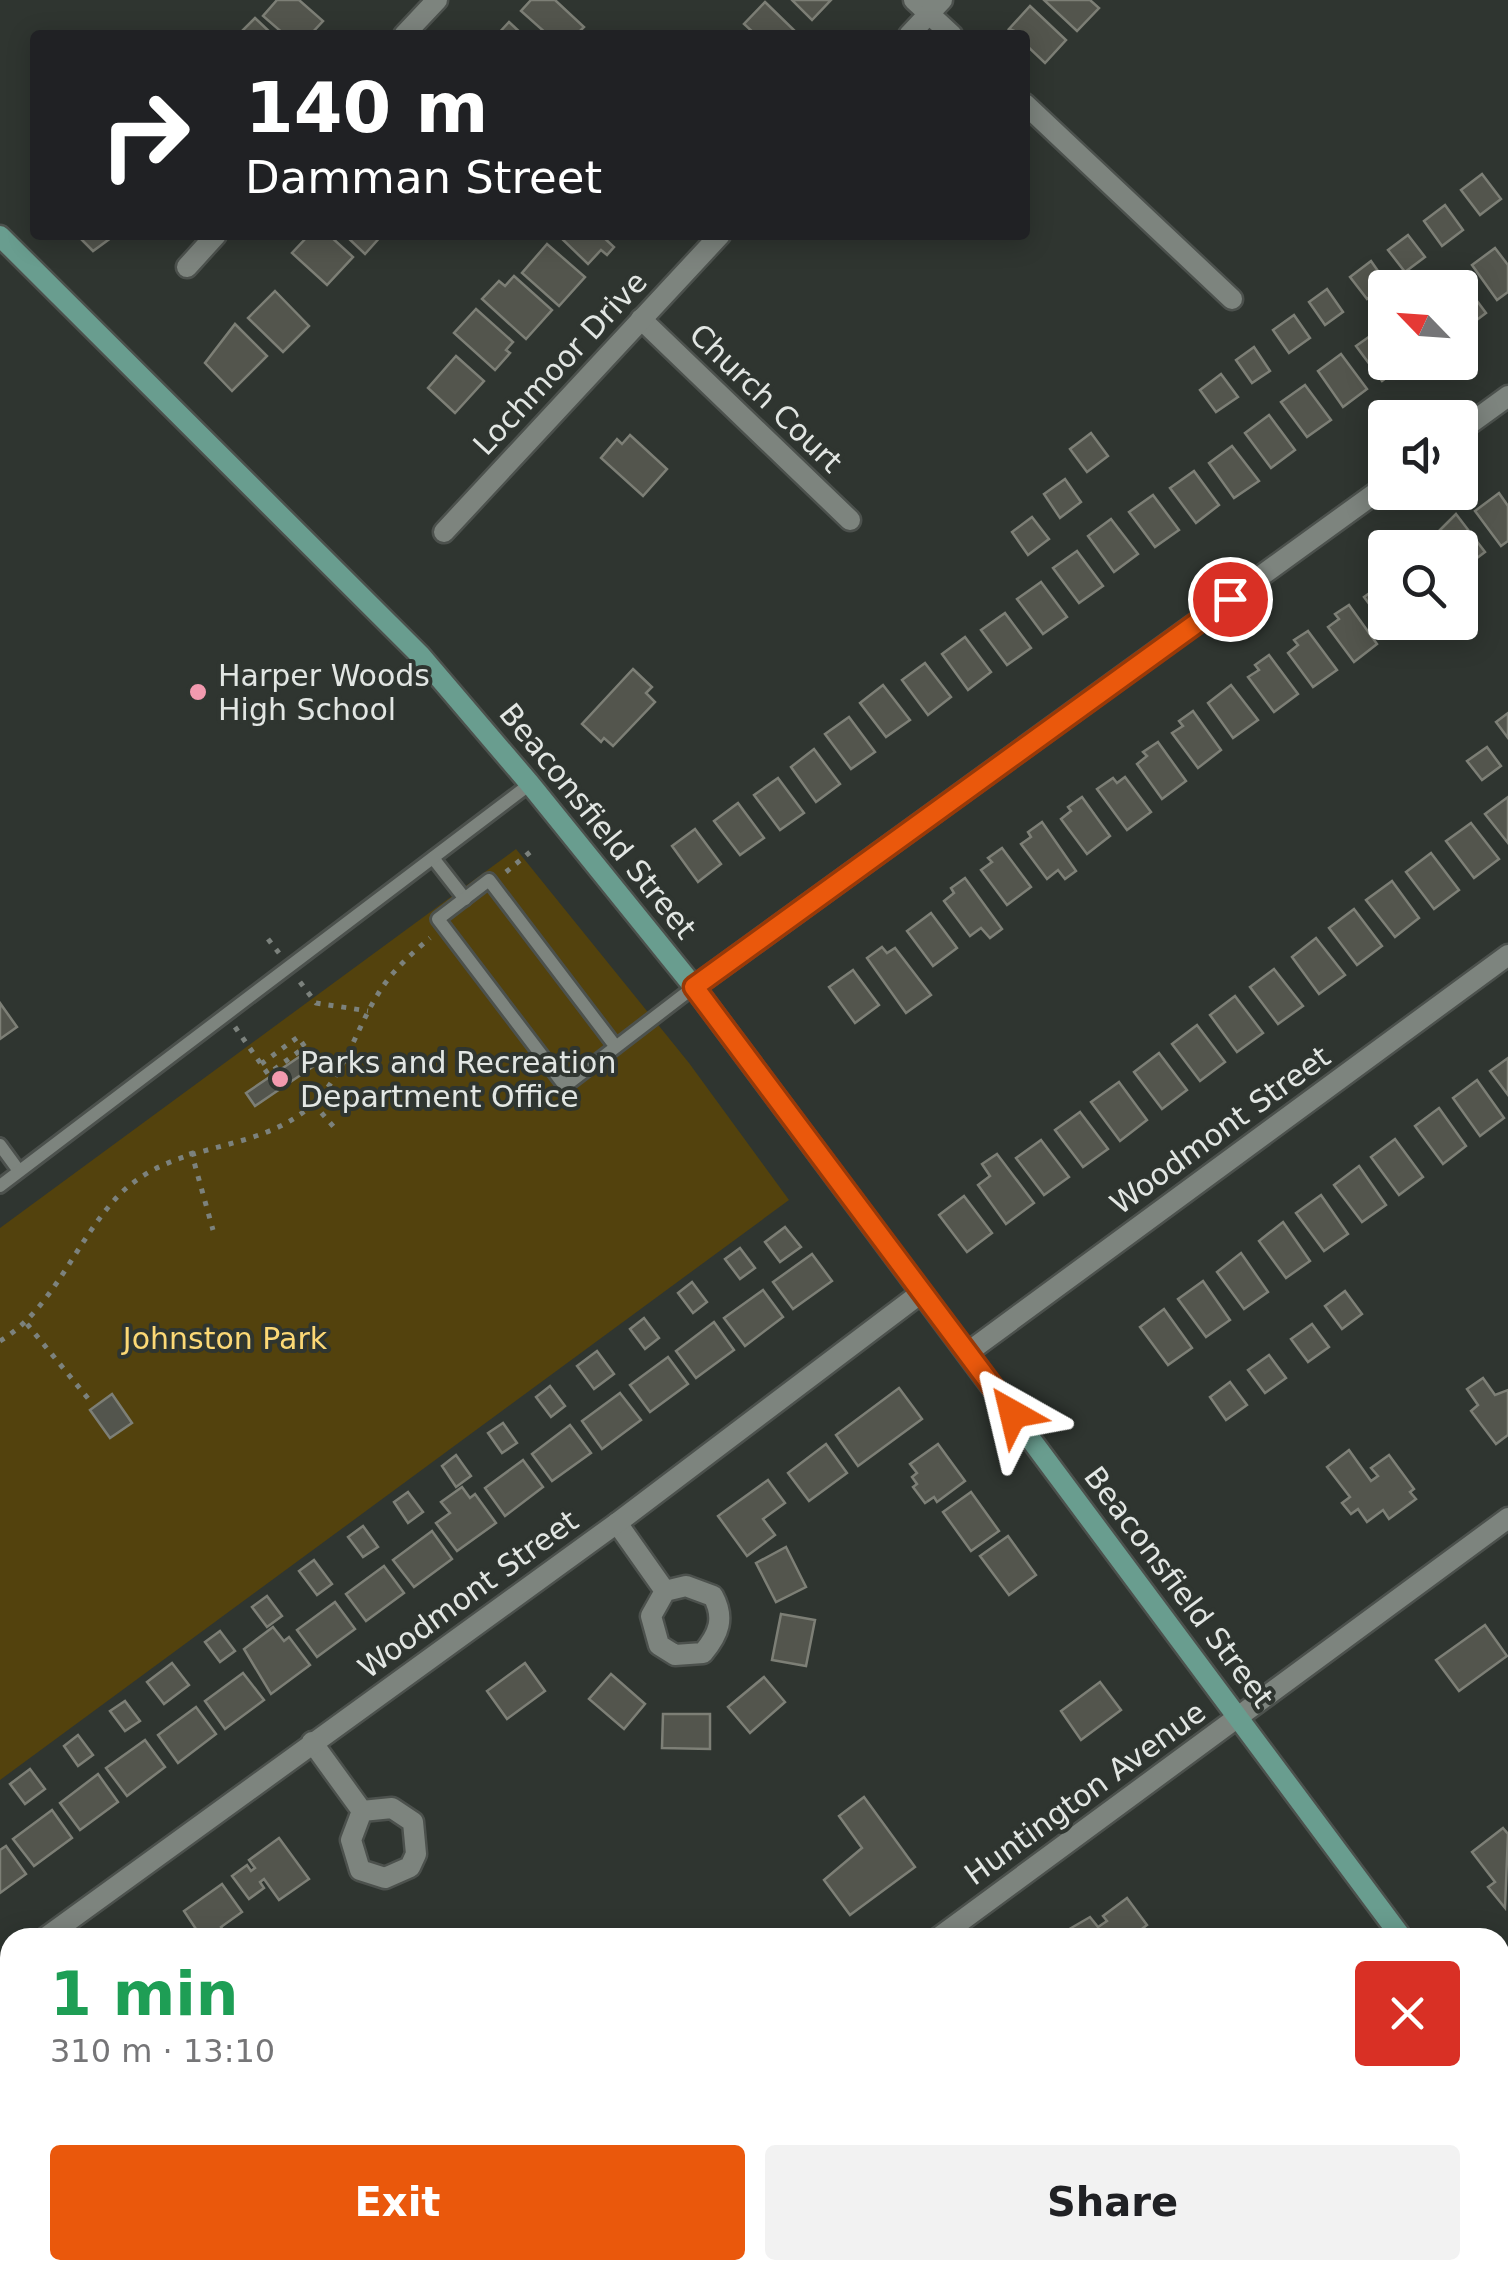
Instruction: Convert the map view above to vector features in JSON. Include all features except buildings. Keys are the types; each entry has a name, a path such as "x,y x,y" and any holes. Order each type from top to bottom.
{"street":[{"path":"409,30 437,0"},
{"path":"912,30 928,5 948,30"},
{"path":"1030,109 1232,299"},
{"name":"Beaconsfield Street","path":"0,236 420,655 530,784 694,987 1395,1928"},
{"path":"187,267 211,240"},
{"name":"Lochmoor Drive","path":"444,532 715,240"},
{"name":"Church Court","path":"641,319 850,520"},
{"path":"1478,418 1508,396"},
{"path":"694,987 1368,498"},
{"name":"Woodmont Street","path":"967,1353 1508,955"},
{"name":"Woodmont Street","path":"59,1928 617,1523 921,1293"},
{"name":"Huntington Avenue","path":"952,1928 1508,1518"},
{"path":"617,1523 664,1591"},
{"path":"312,1742 362,1811"}],"lane":[{"path":"0,1186 530,784"},
{"path":"433,858 465,899"},
{"path":"616,1046 489,880 438,919 564,1086 694,987"},
{"path":"0,1146 19,1171"}],"path":[{"path":"492,884 535,848"},
{"path":"0,1341 26,1323 119,1196 160,1165 192,1151 264,1133 313,1103 346,1057 368,1011 392,974 443,926"},
{"path":"268,939 316,1003 368,1011"},
{"path":"226,1014 261,1064 268,1074 306,1047 298,1037 261,1064"},
{"path":"313,1103 338,1132"},
{"path":"192,1151 213,1230"},
{"path":"26,1323 91,1402"}],"green space":[{"name":"Johnston Park","path":"516,849 689,1063 789,1200 0,1780 0,1228"}],"place":[{"name":"Harper Woods High School","path":"198,692"},
{"name":"Parks and Recreation Department Office","path":"280,1079"}],"route":[{"path":"1013,1414 694,987 734,962 1230,599"}]}
